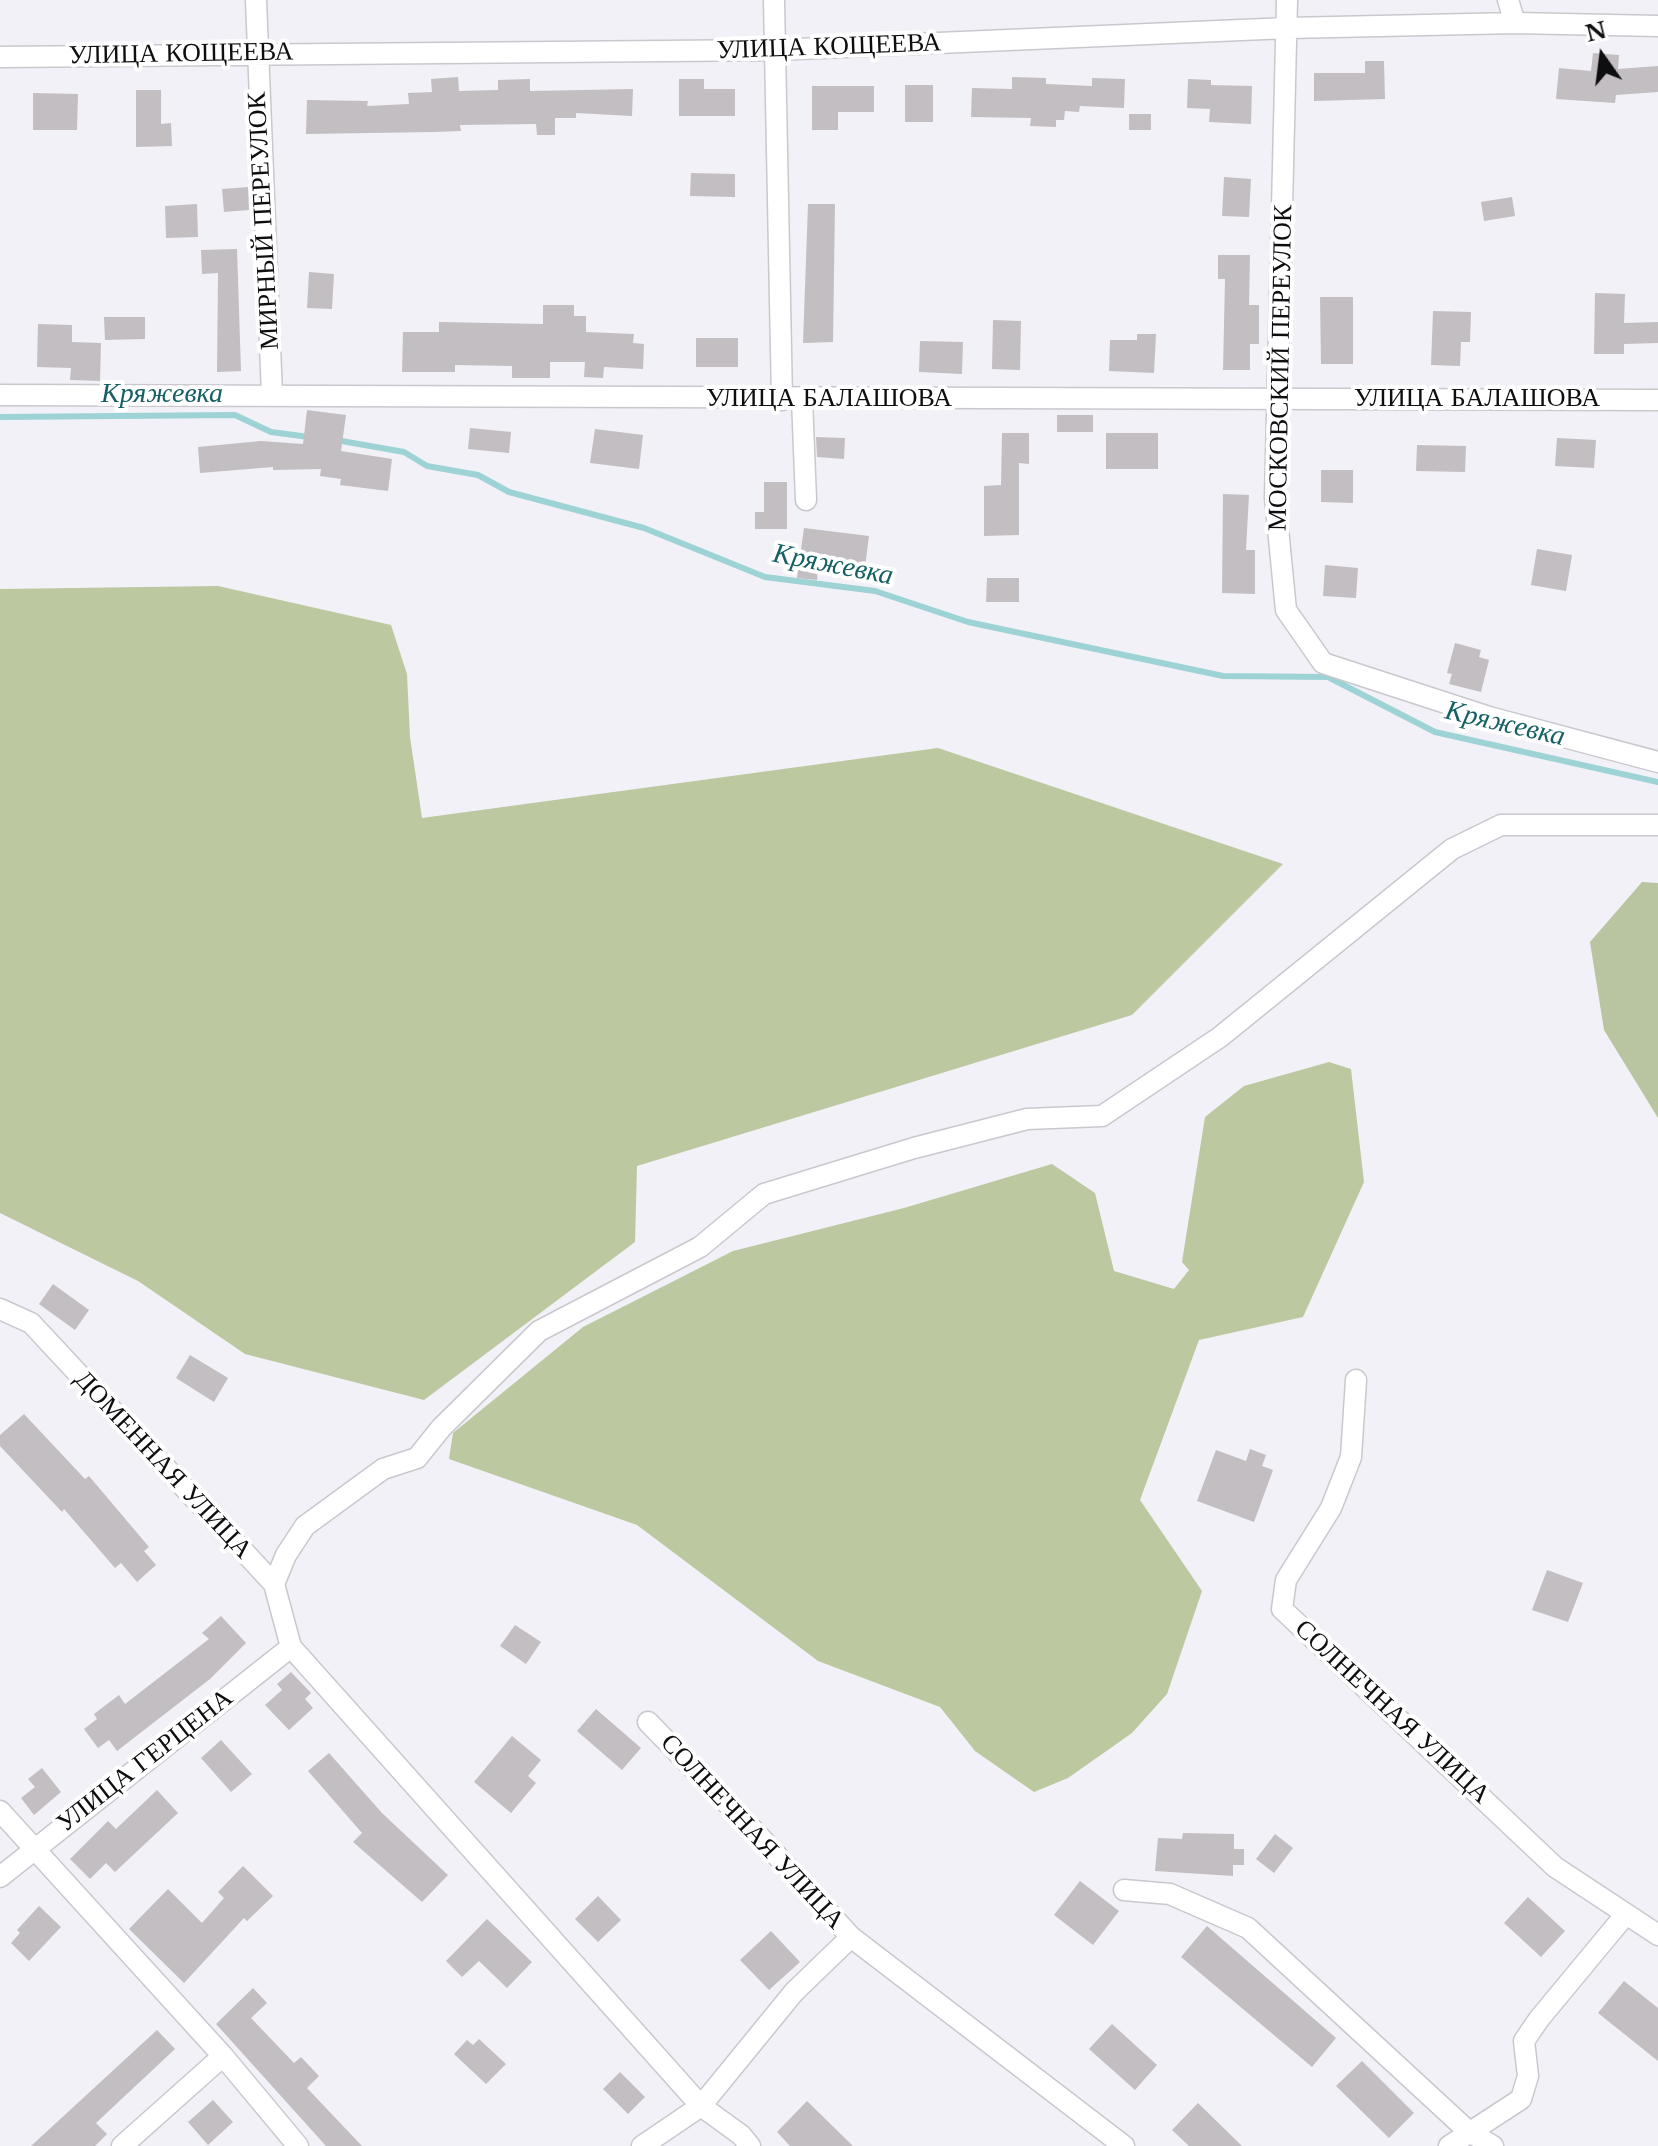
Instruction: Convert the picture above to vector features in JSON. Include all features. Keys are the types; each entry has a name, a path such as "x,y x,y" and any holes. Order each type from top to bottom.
{"street":[{"name":"МИРНЫЙ ПЕРЕУЛОК","path":"256,0 272,395"},
{"path":"774,0 792,400 806,500"},
{"name":"МОСКОВСКИЙ ПЕРЕУЛОК","path":"1287,0 1275,498 1286,610 1323,663 1489,717 1658,762"},
{"path":"1508,0 1515,23"},
{"name":"УЛИЦА КОЩЕЕВА","path":"0,57 256,52 775,50 1288,28 1515,23 1658,26"},
{"name":"УЛИЦА БАЛАШОВА","path":"0,395 792,400 1658,400"},
{"path":"274,1584 286,1555 305,1526 383,1469 417,1458 441,1428 539,1331 700,1247 764,1194 914,1148 1027,1119 1102,1116 1220,1037 1452,849 1501,825 1658,825"},
{"name":"ДОМЕННАЯ УЛИЦА","path":"0,1309 31,1323 274,1584 291,1647"},
{"name":"СОЛНЕЧНАЯ УЛИЦА","path":"1356,1380 1351,1457 1331,1508 1286,1580 1282,1609 1555,1867 1658,1935"},
{"path":"291,1647 701,2106 741,2135 750,2146"},
{"name":"УЛИЦА ГЕРЦЕНА","path":"0,1877 291,1647"},
{"name":"СОЛНЕЧНАЯ УЛИЦА","path":"648,1722 760,1837 851,1937 1124,2146"},
{"path":"0,1811 223,2056 298,2146"},
{"path":"1124,1890 1170,1894 1248,1928 1468,2131 1493,2146"},
{"path":"1449,2146 1521,2099 1528,2076 1524,2041 1626,1914"},
{"path":"642,2146 701,2106 794,1992 851,1937"},
{"path":"122,2146 223,2056"}],"green space":[{"path":"218,586 391,625 407,674 410,737 422,818 938,748 1283,864 1132,1015 637,1166 635,1242 424,1400 245,1354 138,1281 0,1213 0,589"},
{"path":"1642,882 1658,883 1658,1118 1604,1030 1590,942"},
{"path":"1329,1062 1351,1069 1364,1182 1303,1317 1199,1340 1140,1500 1202,1591 1167,1694 1132,1733 1068,1778 1034,1792 975,1751 940,1707 818,1661 637,1525 449,1459 453,1433 583,1327 733,1251 904,1208 1052,1164 1095,1193 1114,1271 1174,1289 1189,1270 1182,1262 1205,1117 1244,1086"}],"building":[{"path":"1593,53 1619,55 1618,69 1658,66 1658,92 1616,95 1615,103 1556,99 1559,68 1591,71"},
{"path":"1365,61 1384,61 1385,99 1314,101 1314,73 1365,73"},
{"path":"458,77 459,91 498,90 498,80 530,79 530,91 633,89 632,116 576,113 576,118 555,118 555,135 537,135 536,124 460,125 461,131 306,134 307,100 368,101 367,106 409,104 408,93 432,92 431,79"},
{"path":"1012,77 1046,78 1046,84 1092,86 1092,78 1125,79 1124,108 1080,106 1079,112 1065,111 1064,120 1056,120 1056,127 1030,126 1031,118 971,117 972,88 1012,89"},
{"path":"679,79 704,79 704,89 735,89 735,116 679,116"},
{"path":"1188,79 1211,80 1211,85 1252,86 1251,124 1209,122 1210,109 1187,108"},
{"path":"905,85 933,85 933,122 905,122"},
{"path":"812,86 874,86 874,112 838,112 838,130 812,130"},
{"path":"136,90 161,90 161,124 171,123 172,146 136,147"},
{"path":"33,93 78,94 77,130 33,130"},
{"path":"1129,114 1151,114 1151,130 1129,130"},
{"path":"691,173 735,174 735,197 690,196"},
{"path":"1224,177 1251,179 1249,217 1222,216"},
{"path":"248,187 249,210 224,212 222,189"},
{"path":"1512,197 1515,216 1484,221 1481,202"},
{"path":"197,204 198,237 166,238 165,206"},
{"path":"808,204 835,204 833,342 803,343"},
{"path":"237,249 241,371 217,372 218,273 202,274 201,250"},
{"path":"1218,255 1250,255 1249,305 1259,305 1259,344 1250,344 1250,370 1223,370 1225,279 1218,279"},
{"path":"309,272 334,274 332,309 307,308"},
{"path":"1595,293 1625,294 1624,323 1658,322 1658,343 1624,344 1624,354 1594,354"},
{"path":"1320,297 1353,297 1353,364 1321,364"},
{"path":"543,305 574,305 574,316 586,316 586,332 634,334 633,343 644,344 643,369 604,367 603,378 584,377 585,362 550,362 550,378 512,378 512,366 455,365 455,372 402,372 403,332 439,332 439,322 543,324"},
{"path":"1433,311 1471,312 1470,342 1461,342 1460,366 1431,365"},
{"path":"104,317 145,317 145,339 105,340"},
{"path":"993,320 1021,321 1020,370 992,369"},
{"path":"38,324 72,325 72,342 101,343 100,381 70,380 71,368 37,367"},
{"path":"1137,334 1156,334 1154,373 1109,371 1110,340 1137,340"},
{"path":"696,338 738,338 738,367 696,367"},
{"path":"920,341 963,342 962,374 919,372"},
{"path":"307,410 346,415 341,451 392,459 388,491 340,485 341,479 320,476 321,469 273,470 273,467 200,473 198,447 261,441 303,444"},
{"path":"1057,415 1093,415 1093,432 1057,432"},
{"path":"470,428 511,432 509,453 468,449"},
{"path":"595,429 643,435 639,469 590,463"},
{"path":"1002,433 1029,433 1029,464 1019,463 1019,535 984,536 984,486 1001,485"},
{"path":"1106,433 1158,433 1158,469 1106,469"},
{"path":"816,437 845,438 844,459 817,457"},
{"path":"1557,438 1596,440 1594,468 1555,466"},
{"path":"1417,445 1466,446 1465,472 1416,471"},
{"path":"1321,470 1353,470 1353,503 1321,502"},
{"path":"764,482 787,482 787,529 755,529 755,512 764,512"},
{"path":"1223,494 1249,495 1246,550 1255,550 1255,594 1222,593"},
{"path":"804,528 869,536 864,574 818,568 817,580 797,578"},
{"path":"1537,549 1572,555 1566,591 1531,585"},
{"path":"1325,565 1358,568 1356,598 1323,596"},
{"path":"987,578 1019,578 1019,602 986,602"},
{"path":"1455,643 1481,650 1479,657 1489,660 1481,692 1449,684 1452,674 1447,673"},
{"path":"53,1284 89,1310 75,1330 39,1304"},
{"path":"190,1355 228,1378 214,1402 176,1378"},
{"path":"24,1414 85,1479 89,1476 149,1547 144,1551 156,1565 137,1582 121,1563 115,1568 64,1509 62,1512 0,1446 0,1435"},
{"path":"1250,1449 1266,1455 1262,1466 1273,1470 1254,1522 1197,1501 1216,1450 1246,1461"},
{"path":"1547,1570 1583,1583 1568,1622 1532,1610"},
{"path":"221,1616 246,1643 210,1679 117,1751 109,1740 98,1748 84,1729 97,1719 94,1714 119,1695 125,1704 209,1639 202,1633"},
{"path":"515,1625 541,1642 526,1664 500,1646"},
{"path":"291,1672 311,1693 305,1699 313,1708 289,1730 265,1705 282,1690 277,1684"},
{"path":"596,1709 641,1748 622,1770 577,1731"},
{"path":"512,1736 541,1760 528,1776 536,1783 511,1813 474,1782"},
{"path":"221,1740 252,1774 231,1792 201,1758"},
{"path":"329,1753 382,1813 448,1875 422,1902 353,1842 362,1833 308,1771"},
{"path":"42,1768 61,1792 34,1815 21,1798 35,1787 28,1779"},
{"path":"157,1790 178,1813 115,1872 106,1863 90,1879 70,1859 108,1821 116,1829"},
{"path":"1183,1833 1234,1834 1234,1849 1244,1849 1244,1865 1233,1865 1233,1876 1155,1871 1158,1838 1182,1839"},
{"path":"1275,1834 1293,1848 1274,1873 1256,1859"},
{"path":"243,1866 273,1896 247,1921 244,1918 184,1983 129,1929 168,1889 202,1923 224,1898 218,1892"},
{"path":"1080,1881 1119,1911 1093,1945 1054,1915"},
{"path":"598,1896 621,1920 598,1942 575,1919"},
{"path":"1528,1897 1565,1931 1541,1957 1504,1923"},
{"path":"39,1906 61,1927 29,1961 11,1943 20,1933 17,1930"},
{"path":"487,1919 532,1962 507,1988 479,1961 462,1977 446,1961"},
{"path":"1207,1926 1336,2038 1312,2067 1181,1957"},
{"path":"771,1931 800,1962 769,1990 740,1960"},
{"path":"1624,1981 1658,2008 1658,2061 1598,2013"},
{"path":"253,1988 267,2003 251,2018 294,2063 301,2057 319,2076 307,2088 362,2146 326,2146 216,2024"},
{"path":"1112,2024 1157,2065 1135,2090 1089,2049"},
{"path":"157,2030 175,2049 96,2123 107,2134 95,2146 31,2146"},
{"path":"479,2039 506,2064 486,2084 454,2054 467,2040 473,2045"},
{"path":"1362,2061 1414,2113 1389,2138 1336,2086"},
{"path":"620,2072 645,2097 628,2114 603,2089"},
{"path":"213,2100 233,2122 208,2145 188,2122"},
{"path":"807,2101 853,2146 790,2146 777,2132"},
{"path":"1198,2103 1242,2146 1189,2146 1172,2130"}],"waterway":[{"name":"Кряжевка","path":"0,417 235,415 271,432 309,437"},
{"name":"Кряжевка","path":"336,440 404,452 427,466 478,475 509,492 644,528 765,577 875,591 968,622 1223,676 1328,677 1435,732 1658,782"}]}
